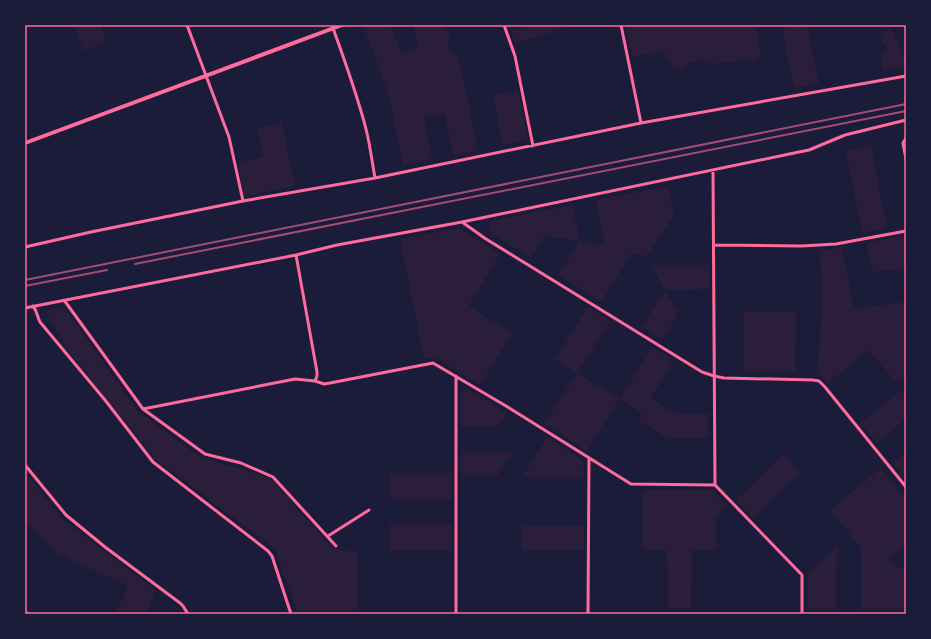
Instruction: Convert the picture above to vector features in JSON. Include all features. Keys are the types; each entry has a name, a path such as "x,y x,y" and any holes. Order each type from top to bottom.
{"street":[{"path":"187,25 229,137 243,202"},
{"path":"25,143 342,25"},
{"path":"504,25 515,56 533,146"},
{"path":"621,25 641,124"},
{"path":"333,28 360,107 375,178"},
{"path":"25,247 91,232 375,178 641,124 906,76"},
{"path":"25,308 296,255 337,245 462,222 810,150 845,135 905,120 906,126"},
{"path":"906,138 903,143 906,159"},
{"path":"713,170 715,485 802,575 802,614"},
{"path":"462,222 486,239 702,372 724,378 813,380 820,382 906,487"},
{"path":"714,245 802,246 836,244 906,230"},
{"path":"296,255 317,372 315,381"},
{"path":"64,300 143,409 205,454 241,463 273,476 336,546"},
{"path":"33,306 40,322 105,400 153,462 268,551 272,556 291,614"},
{"path":"143,409 296,379 315,381 324,384 433,363 500,402 631,484 715,485"},
{"path":"456,376 456,614"},
{"path":"588,614 589,458"},
{"path":"25,465 66,515 105,547 180,603 188,614"},
{"path":"328,536 369,510"}],"shaded area":[{"path":"74,25 101,25 107,42 83,51"},
{"path":"363,25 390,25 401,53 419,46 412,25 445,25 451,40 447,42 454,56 457,55 462,72 478,150 453,155 445,114 424,117 432,159 403,165 390,100"},
{"path":"530,25 562,25 564,28 515,44 511,32"},
{"path":"625,25 755,25 761,53 754,61 743,59 714,64 707,60 700,60 679,69 672,68 670,60 666,58 664,51 632,57"},
{"path":"796,25 807,25 819,83 794,88 782,28"},
{"path":"890,28 906,62 906,66 883,70 880,62 887,49 882,42 883,34"},
{"path":"518,90 528,140 503,145 493,95"},
{"path":"282,122 295,186 244,196 238,162 263,157 258,129"},
{"path":"871,145 887,228 862,233 846,151"},
{"path":"668,186 674,215 646,257 632,253 601,302 558,275 579,241 544,236 531,258 488,232 490,221 572,205 580,241 605,246 596,200"},
{"path":"459,228 500,254 469,306 512,333 480,385 435,357 424,358 400,239"},
{"path":"906,235 906,268 872,272 866,243"},
{"path":"842,247 854,309 906,302 906,380 895,381 868,350 828,383 818,372 822,297 820,249 829,250"},
{"path":"651,265 709,265 709,289 665,290"},
{"path":"665,290 678,314 662,340 642,327"},
{"path":"64,307 138,412 200,457 271,478 330,546 344,551 357,551 357,608 338,614 298,614 274,548 155,459 71,354 44,310"},
{"path":"588,307 610,321 577,373 555,359"},
{"path":"744,311 796,312 795,372 744,372"},
{"path":"652,347 674,360 651,398 677,414 708,414 708,438 668,438 638,420 642,413 620,399"},
{"path":"577,373 620,399 587,451 544,424"},
{"path":"466,388 507,413 499,426 461,427 461,397"},
{"path":"902,390 906,394 906,419 877,443 860,423"},
{"path":"547,437 583,461 584,477 522,477"},
{"path":"462,452 512,452 497,476 462,476"},
{"path":"906,452 906,479 893,463"},
{"path":"784,453 800,473 753,518 736,500"},
{"path":"881,468 906,499 906,545 886,560 906,570 906,609 861,609 861,548 830,510"},
{"path":"25,472 61,518 156,590 145,614 115,614 128,586 55,552 30,525 25,529"},
{"path":"390,473 451,473 451,499 390,499"},
{"path":"711,489 727,506 716,517 716,550 692,550 691,608 668,608 667,550 643,550 643,490"},
{"path":"390,524 451,524 451,550 390,551"},
{"path":"522,526 584,526 584,550 522,550"},
{"path":"837,546 836,609 808,609 808,574"}],"railway":[{"path":"25,280 906,104"},
{"path":"135,264 906,111"},
{"path":"25,286 107,270"}]}
